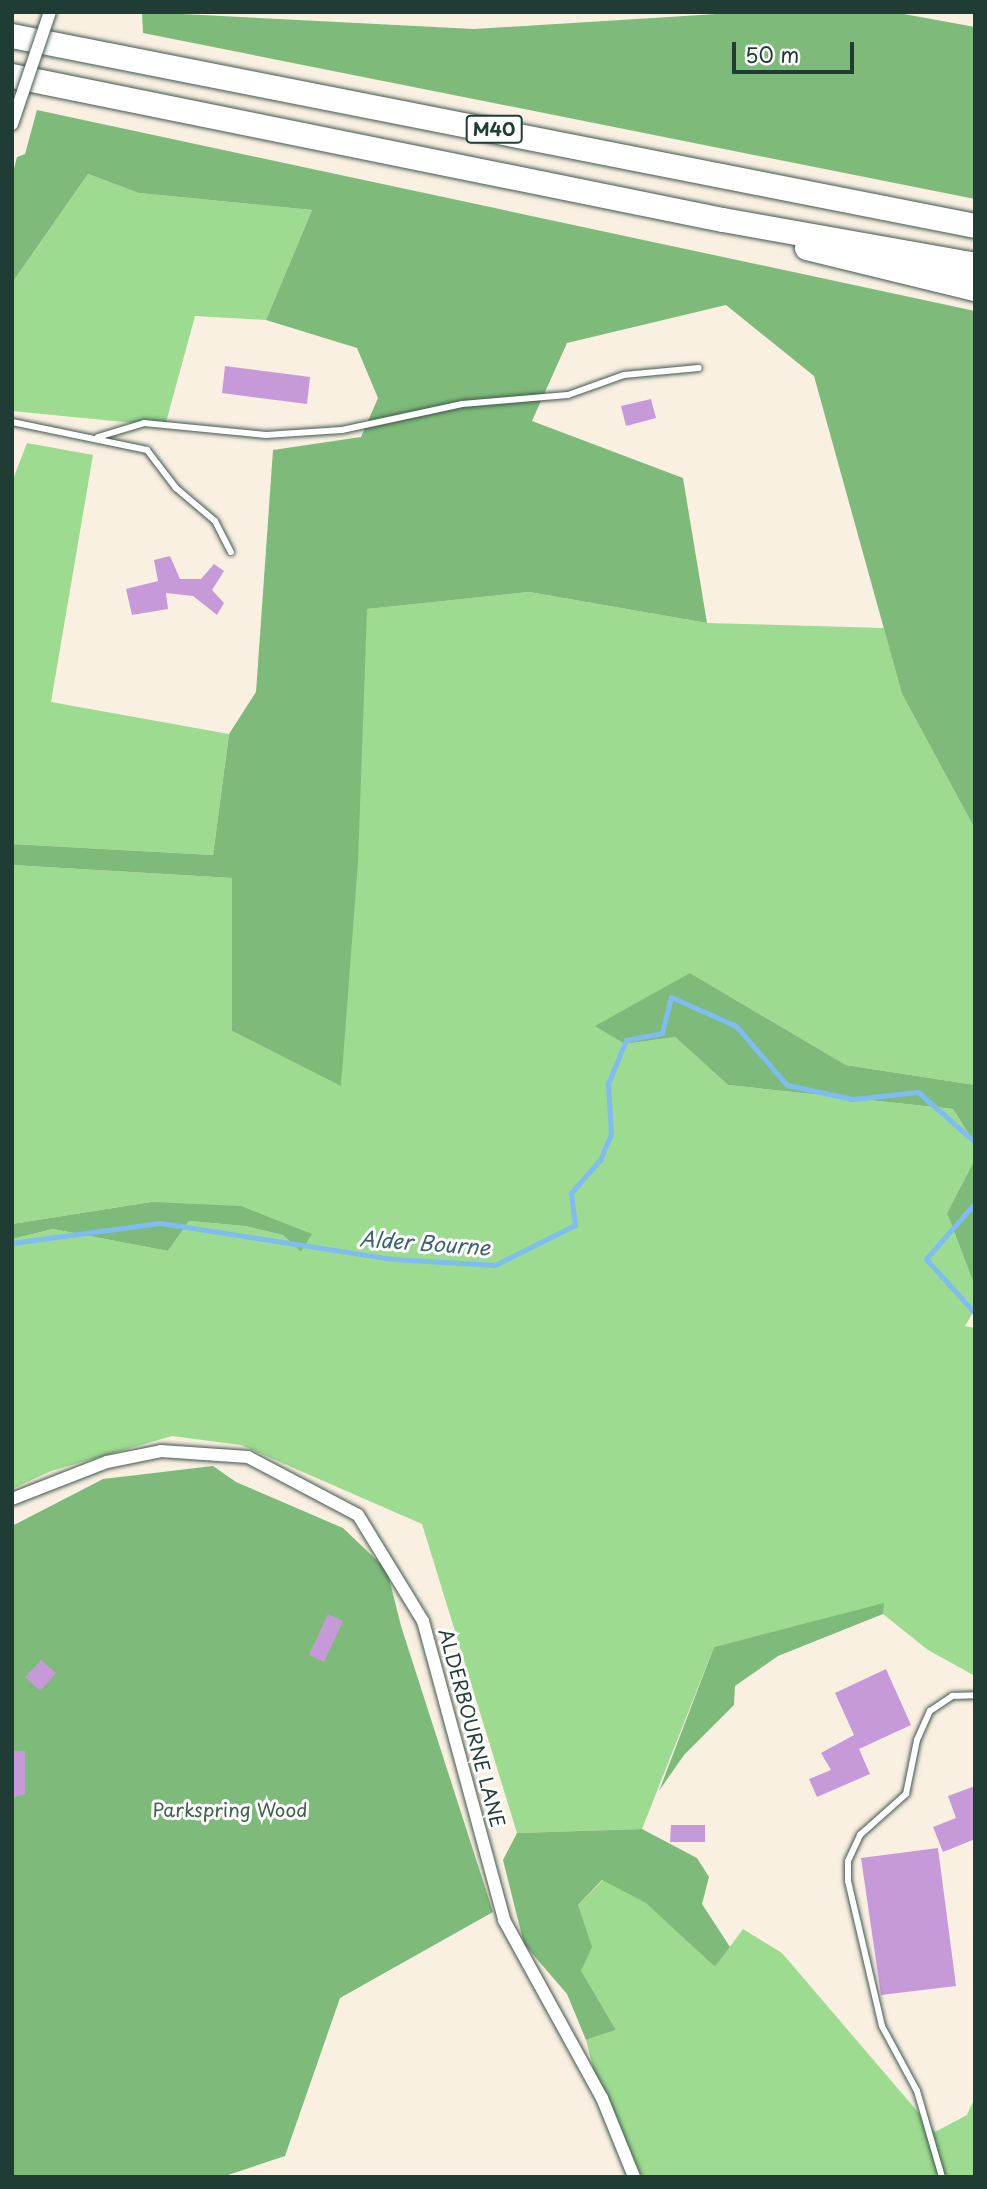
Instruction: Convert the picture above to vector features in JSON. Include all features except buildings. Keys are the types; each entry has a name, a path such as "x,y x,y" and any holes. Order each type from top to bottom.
{"highway":[{"name":"M40","path":"12,36 975,226"},
{"name":"M40","path":"12,76 723,220 975,265"},
{"name":"M40","path":"723,220 819,251 975,289"}],"street":[{"path":"12,124 50,12"},
{"name":"ALDERBOURNE LANE","path":"12,1499 107,1462 161,1451 248,1457 358,1515 424,1621 504,1920 602,2098 634,2177"}],"lane":[{"path":"98,437 144,423 266,435 342,430 462,404 568,396 624,375 699,368"},
{"path":"12,422 98,437 147,450 176,488 215,521 231,552"},
{"path":"942,2177 917,2091 882,2026 848,1881 848,1861 860,1835 906,1794 917,1740 930,1711 952,1696 975,1695"}],"green space":[{"path":"142,12 474,29 749,12 893,12 975,27 975,199 143,33"},
{"path":"37,110 975,311 975,829 902,694 814,376 726,305 567,343 532,421 683,478 707,623 529,592 367,609 358,862 341,1086 232,1031 232,878 12,865 12,844 213,855 229,734 256,692 273,450 361,437 378,398 357,348 266,320 312,210 139,193 88,174 12,283 12,176 17,157 25,154"},
{"path":"88,174 139,193 312,210 266,320 195,316 165,426 12,411 12,283"},
{"path":"27,443 93,455 51,702 229,734 213,855 12,844 12,482"},
{"path":"529,592 707,623 884,628 902,694 975,829 975,1085 846,1065 690,973 625,1044 675,1037 728,1085 953,1109 975,1144 975,1159 947,1213 975,1287 975,1309 965,1326 975,1328 975,1676 928,1650 883,1614 883,1604 714,1647 642,1829 517,1833 422,1524 241,1445 172,1436 51,1471 12,1489 12,1239 53,1229 168,1251 189,1221 245,1226 283,1235 301,1252 311,1235 151,1202 12,1224 12,865 232,878 232,1031 341,1085 366,609"},
{"path":"690,973 846,1065 975,1085 975,1144 953,1109 728,1085 675,1037 625,1044 595,1026"},
{"path":"975,1159 975,1287 947,1213"},
{"path":"151,1202 241,1206 312,1234 301,1252 283,1235 245,1226 189,1221 168,1251 53,1229 12,1239 12,1224"},
{"name":"Parkspring Wood","path":"213,1466 236,1482 343,1528 387,1570 401,1626 493,1912 340,1998 285,2156 222,2177 12,2177 12,1526 103,1479"},
{"path":"884,1603 883,1614 778,1656 735,1686 734,1705 684,1755 659,1791 714,1647"},
{"path":"642,1829 697,1858 709,1877 702,1904 730,1947 715,1967 646,1903 602,1880 578,1905 592,1947 581,1971 616,2030 586,2040 567,1994 524,1944 503,1860 517,1833"},
{"path":"603,1880 646,1902 715,1967 743,1929 782,1953 935,2132 967,2115 975,2097 975,2177 642,2177 596,2079 586,2040 616,2030 580,1971 578,1905"}],"waterway":[{"name":"Alder Bourne","path":"12,1243 160,1223 393,1259 495,1265 575,1225 571,1193 600,1160 611,1134 608,1084 626,1040 662,1033 671,997 736,1026 787,1085 853,1099 918,1092 975,1142"},
{"name":"Alder Bourne","path":"975,1203 926,1259 975,1313"}]}
